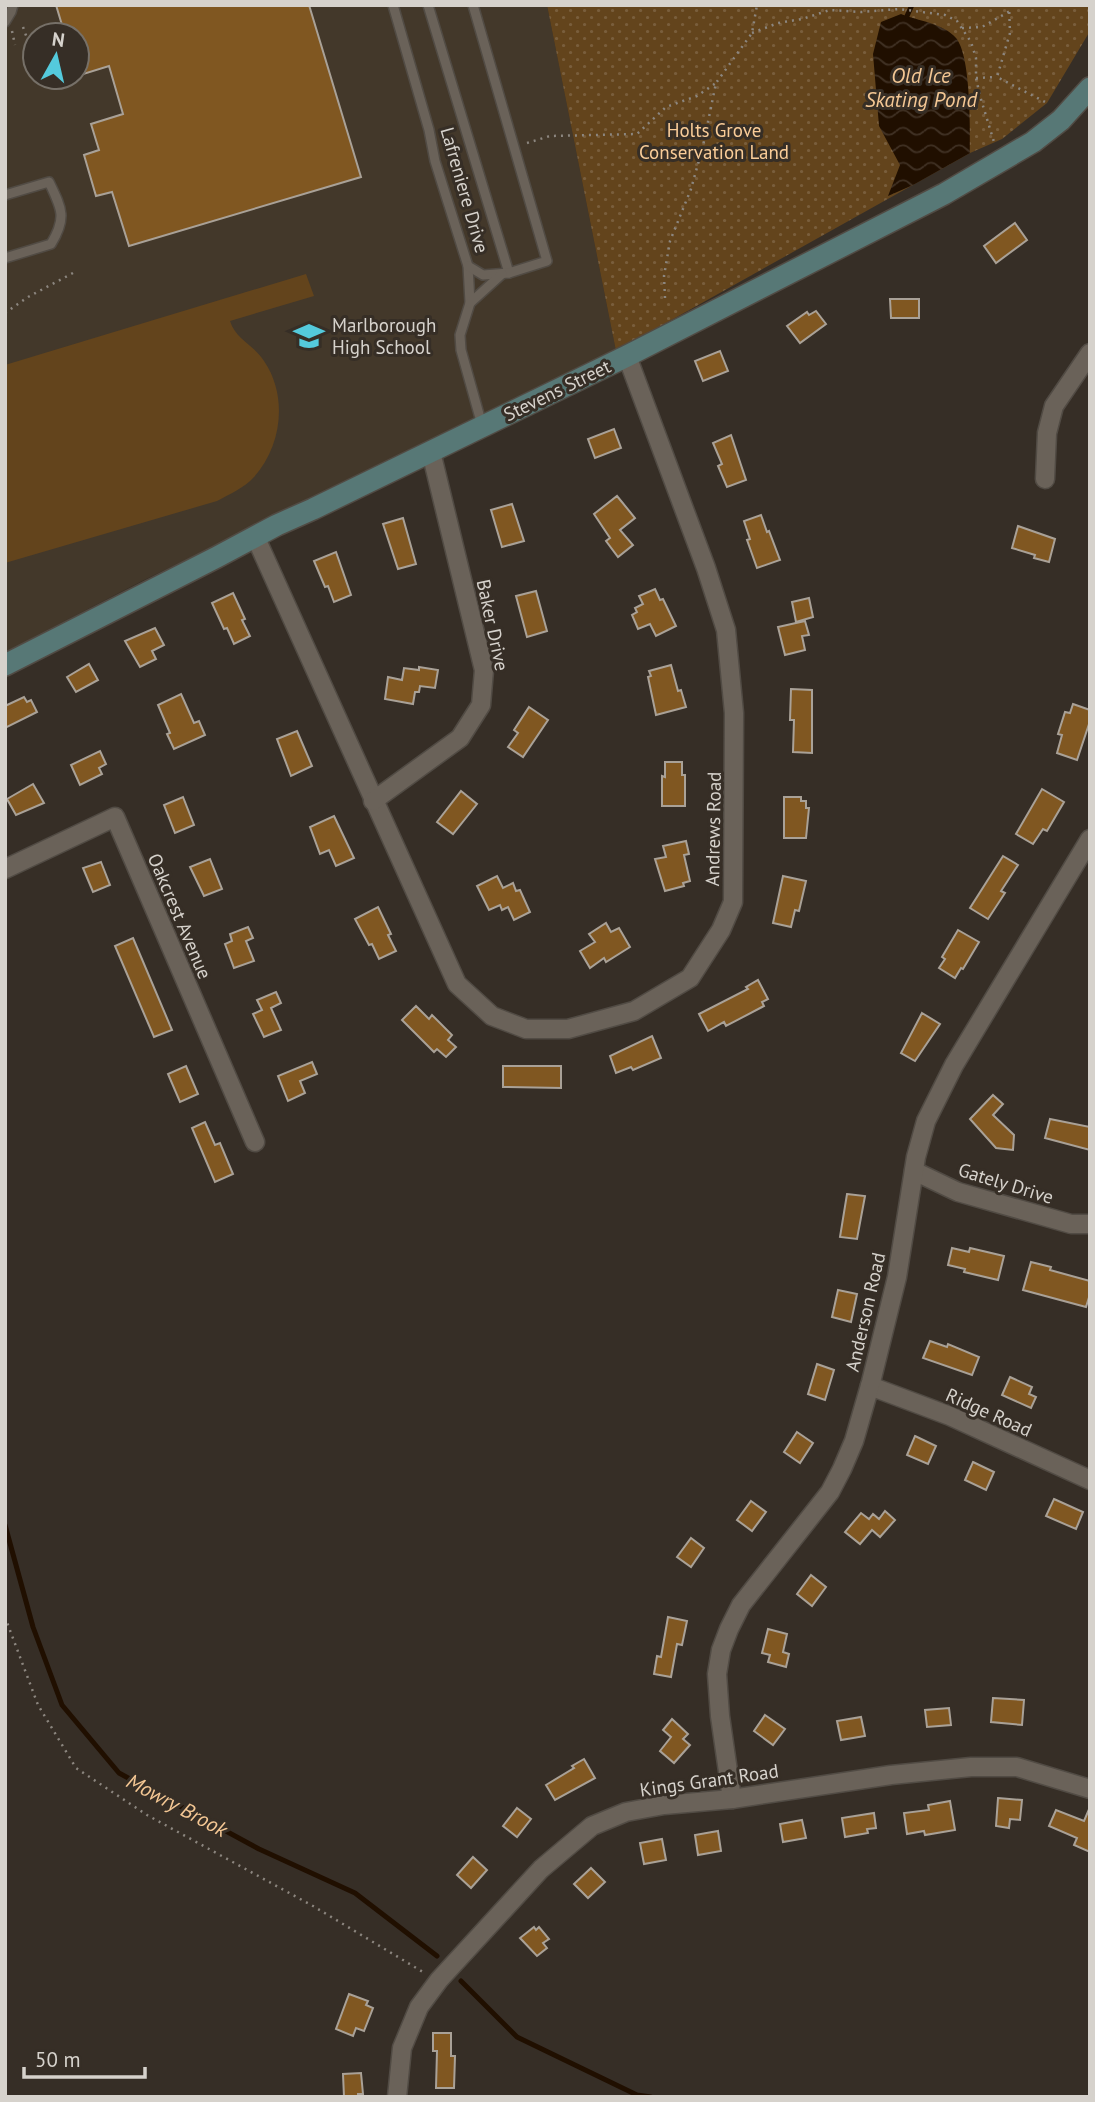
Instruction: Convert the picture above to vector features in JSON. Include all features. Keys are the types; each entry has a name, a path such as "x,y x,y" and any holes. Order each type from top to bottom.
{"street":[{"name":"Stevens Street","path":"5,665 254,536 627,356 944,194 1033,142 1061,120 1090,88"},
{"path":"1045,479 1047,433 1054,406 1090,354"},
{"name":"Andrews Road","path":"254,536 457,984 492,1016 526,1029 568,1029 634,1011 690,978 721,930 733,902 734,713 726,630 627,356"},
{"name":"Baker Drive","path":"373,802 460,738 481,705 484,670 431,452"},
{"name":"Oakcrest Avenue","path":"5,869 115,817 255,1142"},
{"name":"Anderson Road","path":"732,1799 717,1674 722,1650 741,1605 830,1492 853,1441 870,1386 897,1277 914,1171 926,1121 954,1065 1090,839"},
{"name":"Gately Drive","path":"914,1171 958,1192 1071,1224 1090,1224"},
{"name":"Ridge Road","path":"870,1386 950,1416 1090,1480"},
{"name":"Kings Grant Road","path":"397,2097 402,2048 419,2007 439,1980 550,1861 592,1826 626,1812 664,1805 732,1799 891,1775 971,1767 1017,1767 1090,1789"}],"lane":[{"path":"8,26 13,5"},
{"name":"Lafreniere Drive","path":"393,5 429,130 435,161 468,266 470,303 460,335 461,350 483,426"},
{"path":"428,5 506,273"},
{"path":"468,266 483,275 506,273 547,261 473,5"},
{"path":"5,195 48,182 61,207 62,227 51,244 5,258"},
{"path":"470,303 506,273"}],"path":[{"path":"514,146 550,136 637,134 666,107 697,96 716,83 752,33 757,5"},
{"path":"997,77 1010,33 1009,5"},
{"path":"752,33 778,23 830,10 861,12 899,9 945,15 957,21 971,42 976,58 976,78 994,142"},
{"path":"962,28 982,27 1010,11"},
{"path":"8,26 15,45"},
{"path":"976,78 997,77 1047,103"},
{"path":"665,298 664,276 670,242 691,189 716,83"},
{"path":"5,313 27,297 73,273"},
{"path":"5,1617 38,1705 76,1768 147,1815 313,1906 427,1975"}],"shaded area":[{"name":"Marlborough High School","path":"5,5 547,5 616,351 142,581 5,652"}],"green space":[{"name":"Holts Grove Conservation Land","path":"547,5 1090,5 1090,31 1047,103 1002,139 970,153 616,351"},
{"path":"306,274 314,296 230,321 240,338 264,361 272,375 279,405 276,436 271,451 250,481 217,501 5,563 5,365"}],"water":[{"name":"Old Ice Skating Pond","path":"901,14 944,29 956,38 961,47 969,93 970,153 888,196 900,165 879,126 873,54 881,22"}],"building":[{"path":"56,5 309,5 361,177 129,246 112,192 96,196 84,155 99,150 91,124 123,114 109,66 91,72 91,21 61,21"},
{"path":"1015,223 1027,240 996,263 984,246"},
{"path":"890,299 919,299 919,318 891,318"},
{"path":"816,311 826,324 800,343 787,326 807,312 809,315"},
{"path":"720,351 728,371 703,381 695,361"},
{"path":"614,429 621,448 595,458 588,439"},
{"path":"731,435 746,480 727,487 718,466 722,464 713,443"},
{"path":"617,496 635,518 620,530 633,545 618,557 606,541 610,538 594,514"},
{"path":"512,504 524,541 502,547 491,510"},
{"path":"761,515 780,560 757,568 747,540 750,539 744,521"},
{"path":"403,518 416,564 398,569 383,524"},
{"path":"1018,526 1055,539 1049,562 1012,548"},
{"path":"336,552 351,595 334,602 314,561"},
{"path":"655,589 676,626 656,636 650,624 638,629 632,615 637,612 635,608 643,604 639,596"},
{"path":"536,591 547,631 527,637 516,596"},
{"path":"233,593 250,636 234,644 212,603"},
{"path":"809,598 813,617 796,622 792,602"},
{"path":"805,621 809,635 802,636 805,650 785,655 778,627"},
{"path":"155,628 164,645 152,651 156,659 140,667 125,641"},
{"path":"89,664 98,680 76,692 67,677"},
{"path":"671,665 678,691 681,690 686,707 656,715 649,671"},
{"path":"419,667 438,670 435,688 420,686 419,692 415,692 413,704 385,699 388,677 402,680 404,668 419,670"},
{"path":"791,689 812,690 812,753 793,752"},
{"path":"181,694 194,723 199,721 205,735 174,749 158,705"},
{"path":"24,697 27,702 31,700 37,712 5,728 5,706"},
{"path":"1073,704 1090,710 1090,721 1077,760 1057,753 1062,735 1058,734 1065,712 1070,713"},
{"path":"529,707 548,720 523,757 508,747 518,733 514,730"},
{"path":"297,731 312,766 291,776 277,739"},
{"path":"100,751 106,764 99,768 102,774 80,785 71,765"},
{"path":"665,762 682,762 682,775 685,775 685,806 662,806"},
{"path":"33,784 44,803 16,815 7,799"},
{"path":"1042,789 1064,802 1047,831 1043,829 1033,844 1016,834"},
{"path":"461,791 477,804 453,834 437,822"},
{"path":"183,797 194,825 175,833 164,805"},
{"path":"784,797 801,797 801,801 806,801 806,808 809,808 806,838 784,838"},
{"path":"334,816 354,858 336,866 329,850 320,854 310,827"},
{"path":"686,841 689,854 684,855 690,881 683,883 684,886 665,891 655,859 666,857 663,846"},
{"path":"1003,856 1018,865 1001,891 1005,893 988,919 970,908"},
{"path":"210,859 222,889 204,896 190,867"},
{"path":"101,862 110,885 93,892 83,868"},
{"path":"497,876 503,888 513,883 516,891 520,890 530,912 514,920 508,907 502,910 500,905 489,910 477,886"},
{"path":"783,876 806,881 799,911 795,910 791,927 773,923"},
{"path":"378,907 396,951 379,959 355,919"},
{"path":"606,923 611,932 619,928 630,947 606,962 604,958 590,968 580,951 595,942 589,934"},
{"path":"248,927 253,938 246,941 254,961 234,968 225,944 232,941 230,934"},
{"path":"958,930 979,942 955,978 939,968 945,959 942,957"},
{"path":"133,938 172,1030 154,1037 115,946"},
{"path":"758,980 768,999 762,1002 764,1006 726,1026 724,1022 708,1031 699,1014 748,989 746,987"},
{"path":"276,992 281,1003 271,1008 281,1030 264,1037 253,1014 262,1010 257,1000"},
{"path":"416,1006 429,1019 432,1015 452,1035 448,1040 456,1047 446,1057 437,1049 434,1052 402,1020"},
{"path":"922,1013 940,1024 915,1061 901,1053"},
{"path":"652,1036 661,1058 633,1070 631,1067 616,1073 610,1056"},
{"path":"312,1062 317,1074 300,1081 305,1093 288,1101 278,1076"},
{"path":"186,1066 198,1094 180,1102 168,1074"},
{"path":"503,1066 561,1066 561,1088 503,1087"},
{"path":"993,1095 1003,1104 993,1115 1014,1135 1013,1150 996,1148 970,1119"},
{"path":"1050,1119 1090,1127 1090,1150 1045,1138"},
{"path":"205,1122 215,1145 220,1143 233,1174 215,1182 192,1128"},
{"path":"847,1194 865,1196 857,1239 840,1237"},
{"path":"952,1248 969,1252 970,1248 1004,1256 998,1280 964,1272 965,1269 948,1265"},
{"path":"1031,1262 1090,1281 1086,1307 1023,1290"},
{"path":"838,1290 857,1294 851,1322 832,1317"},
{"path":"930,1341 947,1347 948,1344 979,1357 972,1375 923,1358"},
{"path":"817,1364 834,1370 825,1400 808,1394"},
{"path":"1010,1377 1032,1387 1029,1394 1036,1397 1031,1408 1002,1395"},
{"path":"797,1432 813,1443 800,1463 784,1452"},
{"path":"915,1436 936,1446 928,1464 907,1455"},
{"path":"973,1462 994,1472 986,1490 965,1480"},
{"path":"1054,1499 1083,1512 1076,1529 1046,1516"},
{"path":"751,1501 766,1512 752,1531 737,1520"},
{"path":"885,1511 895,1520 880,1537 872,1530 860,1544 845,1532 861,1513 869,1519 873,1514 879,1519"},
{"path":"691,1538 704,1548 691,1567 677,1557"},
{"path":"811,1575 826,1587 812,1606 797,1594"},
{"path":"668,1617 687,1621 682,1645 677,1644 671,1677 654,1674 657,1656 661,1657"},
{"path":"768,1629 787,1634 783,1652 789,1654 786,1667 768,1662 770,1655 762,1653"},
{"path":"993,1698 1024,1700 1022,1725 991,1722"},
{"path":"949,1708 951,1725 927,1727 925,1710"},
{"path":"765,1715 785,1729 773,1745 754,1731"},
{"path":"861,1717 865,1736 841,1740 837,1721"},
{"path":"672,1719 688,1734 683,1739 690,1745 674,1763 660,1751 671,1737 663,1730"},
{"path":"584,1759 595,1778 555,1800 546,1785"},
{"path":"998,1798 1022,1800 1020,1820 1010,1819 1009,1828 996,1826"},
{"path":"950,1801 955,1830 925,1835 924,1831 907,1834 904,1813 929,1810 928,1805"},
{"path":"1090,1807 1090,1852 1074,1845 1077,1838 1049,1826 1056,1810 1084,1821"},
{"path":"517,1808 531,1819 517,1837 503,1826"},
{"path":"874,1813 876,1828 867,1829 868,1833 845,1837 842,1818"},
{"path":"802,1820 806,1838 783,1842 780,1824"},
{"path":"718,1831 721,1851 698,1855 695,1835"},
{"path":"662,1839 666,1860 644,1864 640,1843"},
{"path":"473,1857 487,1870 471,1888 457,1875"},
{"path":"591,1868 605,1882 588,1898 574,1884"},
{"path":"534,1927 536,1930 539,1927 549,1939 543,1943 547,1948 537,1956 520,1938"},
{"path":"349,1994 368,2001 366,2005 373,2008 364,2031 356,2028 353,2036 336,2029"},
{"path":"433,2033 451,2033 451,2056 455,2056 454,2088 436,2088 437,2051 433,2051"},
{"path":"361,2073 363,2094 358,2094 358,2097 344,2097 343,2074"}],"waterway":[{"path":"907,16 912,5"},
{"name":"Mowry Brook","path":"5,1525 33,1627 62,1705 119,1773 259,1849 355,1893 437,1956"},
{"name":"Mowry Brook","path":"461,1981 517,2037 637,2095 651,2097"}],"place":[{"name":"Marlborough High School","path":"309,336"}]}
